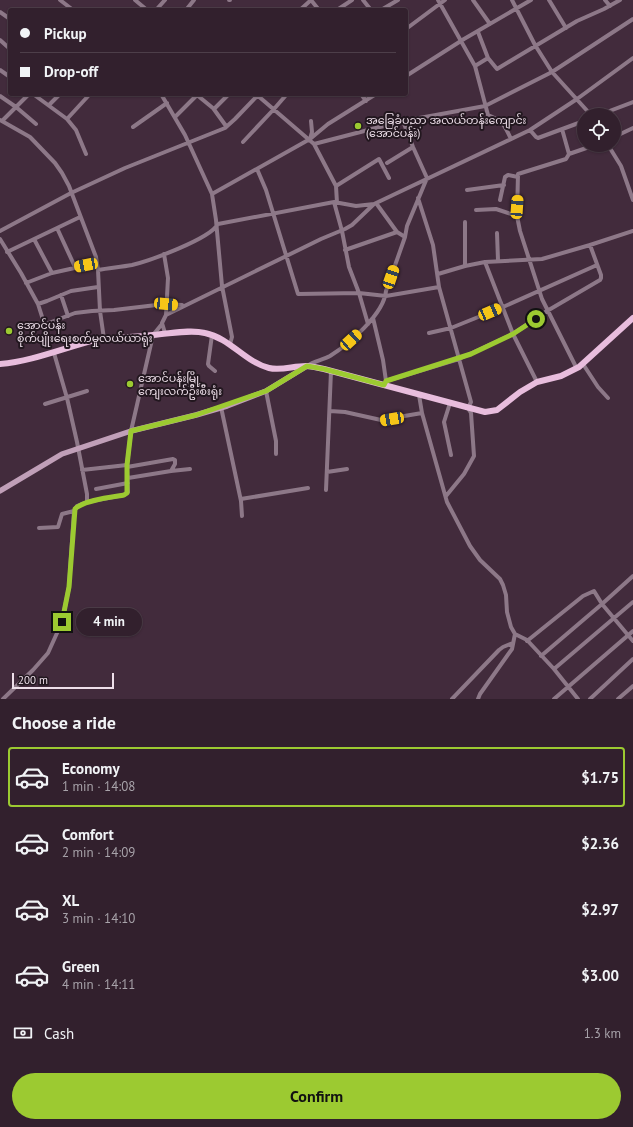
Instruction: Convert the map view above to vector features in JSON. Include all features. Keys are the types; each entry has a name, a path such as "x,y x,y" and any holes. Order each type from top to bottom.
{"main road":[{"path":"0,364 11,363 54,353 80,344 104,339 197,331 212,335 230,344 248,358 269,368 279,369 307,366 332,371 385,383 419,395 485,412 497,410 520,392 537,382 561,376 583,364 633,318"}],"street":[{"path":"60,0 70,8"},
{"path":"136,0 145,8"},
{"path":"188,8 194,0"},
{"path":"302,8 312,0"},
{"path":"340,8 352,0"},
{"path":"363,0 369,8"},
{"path":"384,8 398,0"},
{"path":"408,27 439,1 445,0"},
{"path":"473,0 490,24"},
{"path":"512,0 535,45 552,72 585,108"},
{"path":"408,75 531,0"},
{"path":"549,0 566,28"},
{"path":"605,0 610,6"},
{"path":"478,32 488,58 497,69 535,45 620,0"},
{"path":"439,1 475,66 488,115 500,120 505,125 511,138"},
{"path":"0,12 8,18"},
{"path":"314,144 404,121 485,106 552,72 633,19"},
{"path":"0,40 8,46"},
{"path":"475,66 488,58"},
{"path":"98,270 131,265 164,254 206,235 218,224 336,203 356,206 375,203 530,130 577,99 633,58"},
{"path":"0,96 36,124"},
{"path":"27,96 1,121 30,137 62,173 97,263 100,311 104,339"},
{"path":"37,96 67,119 76,130 86,154"},
{"path":"49,105 58,96"},
{"path":"67,119 88,96"},
{"path":"162,96 188,142 212,194 222,286 232,337 230,344"},
{"path":"175,117 196,96"},
{"path":"200,96 213,108 226,126"},
{"path":"213,108 227,96"},
{"path":"0,231 71,193 125,168 226,126 256,96"},
{"path":"260,96 310,139 336,186 336,203 345,250 349,267 368,324"},
{"path":"243,142 285,96"},
{"path":"362,96 366,101"},
{"path":"212,194 310,139 328,124 373,96"},
{"path":"617,108 633,102"},
{"path":"133,127 167,103"},
{"path":"310,139 312,132 311,121"},
{"path":"0,491 54,458 78,447 131,431 221,408 266,391 312,363 328,357 338,351 368,324 386,296 386,291 407,226 427,178 413,147 404,121"},
{"path":"530,130 538,138 577,124"},
{"path":"621,134 633,128"},
{"path":"562,129 569,154"},
{"path":"388,163 413,147"},
{"path":"576,368 547,311 529,260 517,216 518,174 520,172 566,159 569,154 577,151"},
{"path":"612,152 621,166 633,200"},
{"path":"336,186 379,159 390,178"},
{"path":"257,169 274,214 298,294 358,293 386,296 439,287"},
{"path":"500,200 507,176 518,177"},
{"path":"467,190 504,185"},
{"path":"418,198 433,245 439,287 471,402 468,408 471,413 474,456 464,474 446,496"},
{"path":"166,315 222,286 321,239 342,231 352,225 375,203"},
{"path":"375,203 397,232 404,237"},
{"path":"476,210 496,209 517,216"},
{"path":"7,252 80,217"},
{"path":"465,222 465,266"},
{"path":"57,228 75,267"},
{"path":"438,274 465,266 498,260 542,259 633,231"},
{"path":"345,250 397,232"},
{"path":"497,232 498,260"},
{"path":"34,239 52,273"},
{"path":"0,240 26,282 38,304 44,323 46,324 75,313 166,304 183,306"},
{"path":"373,318 383,360 385,383 460,359 513,334 547,311 600,280 601,275 590,245"},
{"path":"3,699 48,653 62,622 69,587 74,511 77,506 87,502 126,494 128,492 127,466 131,431 153,335 162,324 166,315 168,278 164,254"},
{"path":"485,262 513,334 537,382"},
{"path":"26,282 52,273 97,263"},
{"path":"429,334 451,328 503,307 597,265"},
{"path":"38,304 47,302 71,291 98,287"},
{"path":"61,295 68,316"},
{"path":"162,324 165,333"},
{"path":"212,335 208,364 215,371"},
{"path":"54,353 67,398 78,447 87,494 87,502"},
{"path":"583,364 598,387 608,398"},
{"path":"326,490 332,371"},
{"path":"45,404 88,391"},
{"path":"266,391 276,441 276,454"},
{"path":"419,395 422,413 446,496 457,522 470,546 480,560 504,584 509,619 515,634 512,649 478,699"},
{"path":"450,403 444,422 451,454"},
{"path":"221,408 241,499 242,516"},
{"path":"330,411 345,412 381,420 422,413"},
{"path":"82,470 127,466 173,459 175,460 175,464 171,471"},
{"path":"128,478 190,469"},
{"path":"327,472 347,469"},
{"path":"96,489 128,483"},
{"path":"241,499 308,488"},
{"path":"39,528 58,527 62,514 74,511"},
{"path":"541,656 633,576"},
{"path":"527,641 587,594 594,591 602,604 633,641"},
{"path":"554,669 615,619 633,602"},
{"path":"554,699 633,631"},
{"path":"515,634 527,641 554,669 578,699"},
{"path":"452,699 499,650 513,643"},
{"path":"590,699 633,659"},
{"path":"618,699 633,686"}],"place":[{"name":"အခြေခံပညာ အလယ်တန်းကျောင်း (အောင်ပန်း)","path":"358,126"},
{"name":"အောင်ပန်း စိုက်ပျိုးရေးစက်မှုလယ်ယာရုံး","path":"9,331"},
{"name":"အောင်ပန်းမြို့ ကျေးလက်ဦးစီးရုံး","path":"130,384"}],"route":[{"path":"62,622 69,587 75,509 77,506 85,502 124,495 128,492 127,465 131,431 227,406 266,391 307,366 384,385 386,381 460,359 513,334 536,319"}]}
